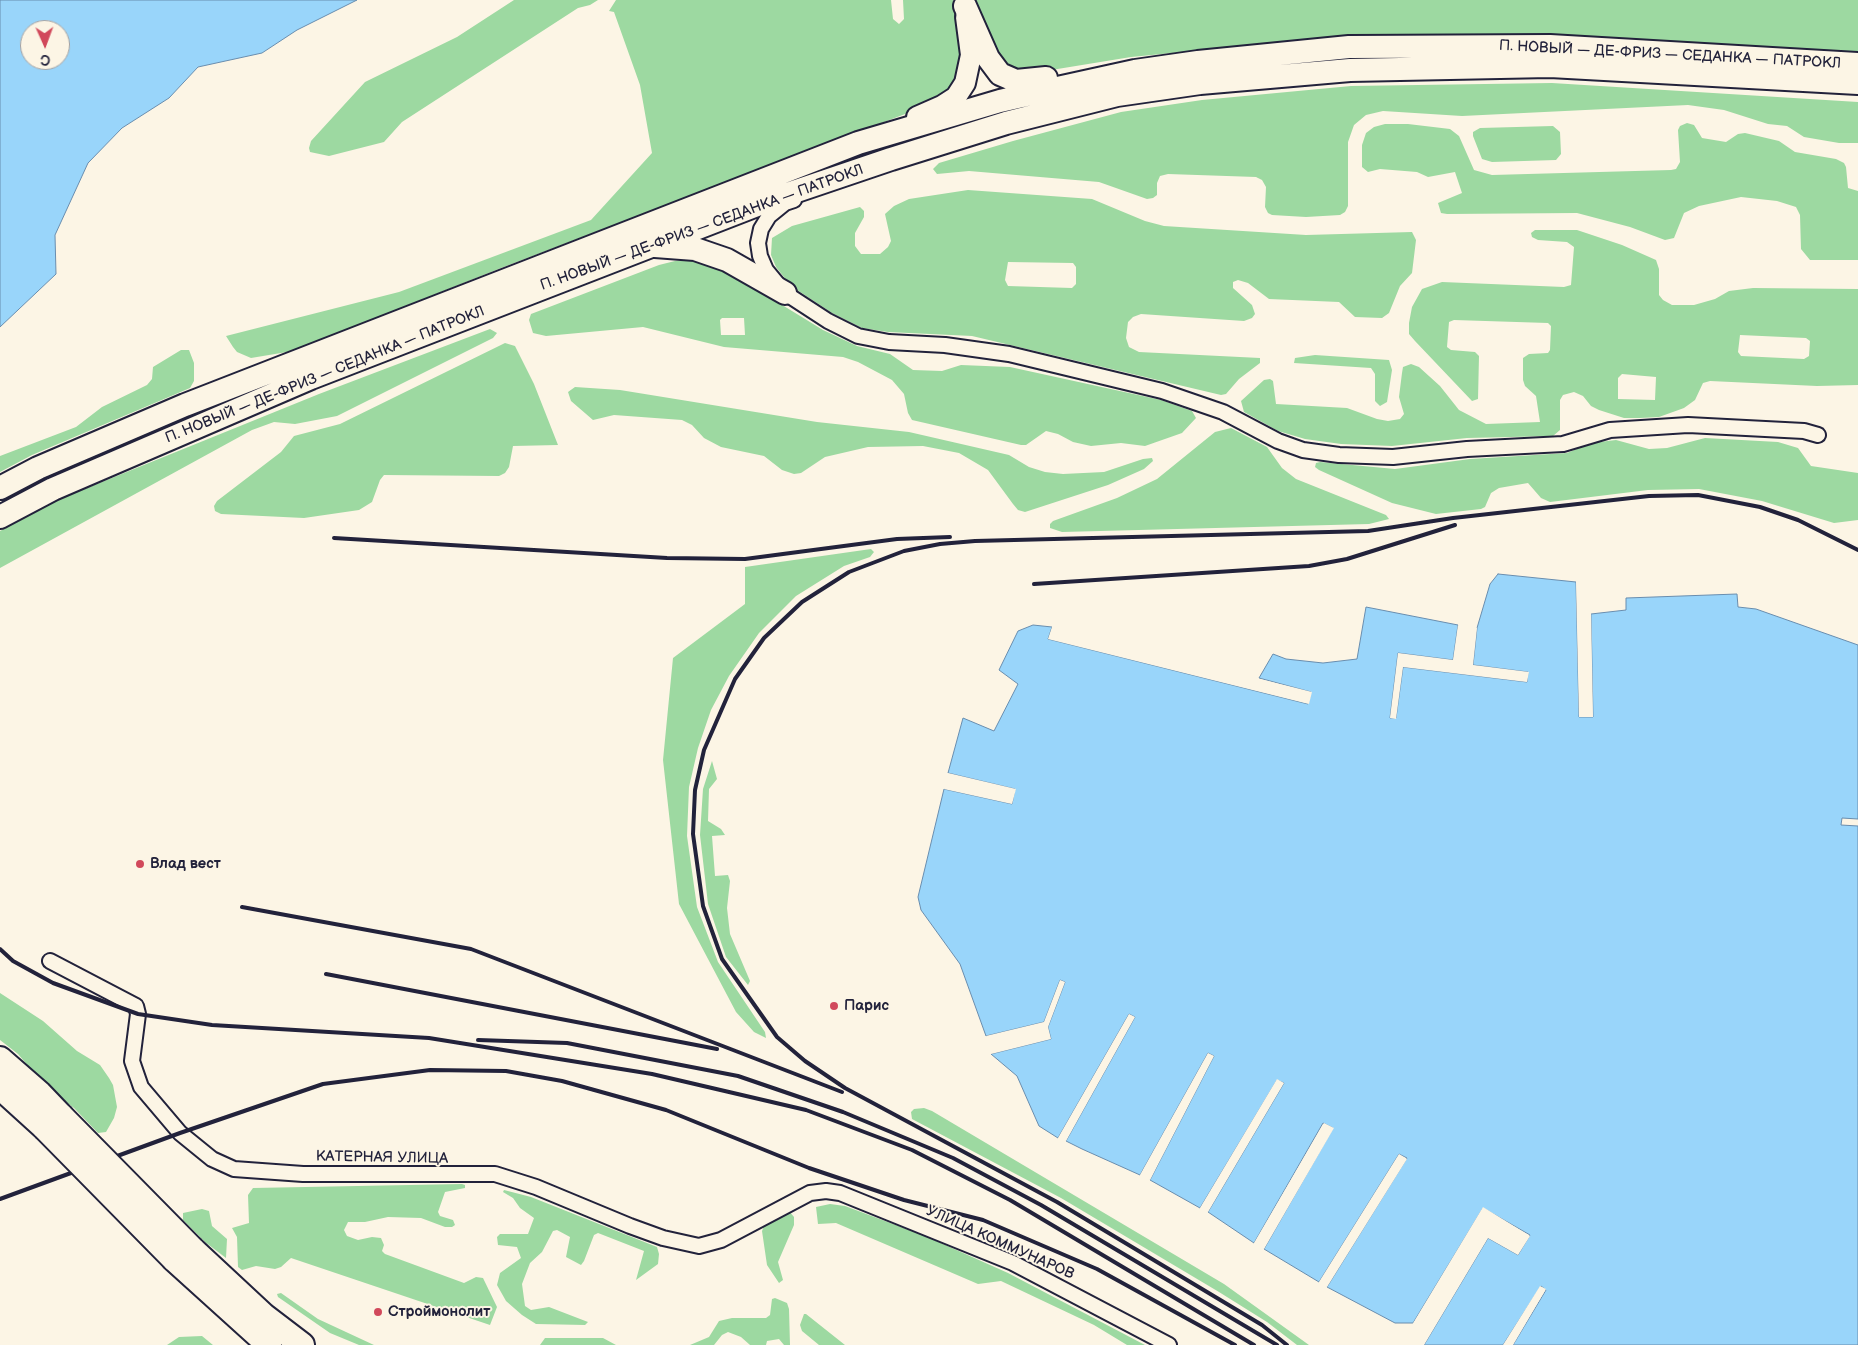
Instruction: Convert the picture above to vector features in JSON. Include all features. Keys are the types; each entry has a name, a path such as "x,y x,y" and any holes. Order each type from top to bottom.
{"highway":[{"path":"0,1059 39,1093 53,1122"},
{"path":"0,1087 53,1122 183,1254 269,1345"},
{"path":"183,1254 302,1345"}],"main road":[{"path":"964,3 988,58 1000,74 1016,81 1033,81 1118,66 1135,71"},
{"path":"886,134 899,124 942,106 959,94 970,70 971,55 964,3"},
{"name":"П. НОВЫЙ — ДЕ-ФРИЗ — СЕДАНКА — ПАТРОКЛ","path":"0,488 38,468 185,406 886,134 1000,101 1135,71 1198,62 1349,47 1550,46 1858,64"},
{"name":"П. НОВЫЙ — ДЕ-ФРИЗ — СЕДАНКА — ПАТРОКЛ","path":"0,517 53,489 311,378 770,200 891,159 1006,124 1117,95 1200,82 1350,70 1550,66 1858,83"},
{"path":"650,246 695,249 728,260 785,293"}],"street":[{"path":"891,159 878,170 785,203 769,216 761,229 758,243 760,256 766,270 785,293 828,321 858,336 889,342 945,345 1009,354 1116,380 1200,403 1223,412 1278,442 1303,450 1338,455 1393,457 1468,449 1563,444 1610,430 1688,425 1804,431 1818,435"},
{"name":"КАТЕРНАЯ УЛИЦА","path":"50,961 136,1006 138,1014 132,1061 140,1087 180,1133 212,1159 234,1170 303,1174 495,1174 536,1187 591,1212 647,1232 698,1246 721,1240 810,1193"},
{"name":"УЛИЦА КОММУНАРОВ","path":"810,1193 826,1191 840,1193 946,1234 1013,1263 1169,1345"}],"green space":[{"path":"514,0 598,0 590,5 578,8 402,122 384,142 329,156 310,152 311,141 365,82 457,37"},
{"path":"616,0 891,0 893,19 899,24 904,19 903,0 953,0 963,55 953,90 913,111 501,268 293,351 251,358 237,352 226,336 399,292 591,220 652,153 640,85 614,12 609,11"},
{"path":"972,0 1858,0 1858,54 1550,35 1348,36 1131,57 1033,73 1005,68"},
{"path":"1552,83 1858,102 1858,143 1839,143 1804,137 1787,126 1768,124 1724,110 1688,105 1462,116 1383,111 1366,115 1354,125 1348,142 1348,206 1345,212 1340,215 1306,217 1272,215 1268,213 1265,207 1266,187 1262,180 1256,177 1168,174 1160,176 1157,183 1157,195 1147,199 1099,182 969,171 937,174 933,169 939,163 1121,112 1202,100 1351,86"},
{"path":"1687,123 1694,125 1702,138 1726,142 1738,134 1745,133 1779,141 1795,152 1836,159 1844,163 1848,188 1858,191 1858,260 1810,260 1801,249 1800,215 1796,207 1777,201 1741,197 1699,206 1684,213 1674,238 1665,240 1630,227 1577,213 1441,213 1438,203 1462,193 1455,172 1428,177 1417,172 1380,169 1368,172 1362,167 1362,145 1366,133 1374,127 1385,124 1408,124 1450,129 1459,136 1474,170 1492,175 1671,170 1676,169 1680,162 1678,130 1680,126"},
{"path":"1553,126 1560,132 1561,154 1556,160 1492,162 1482,159 1473,136 1473,132 1480,128"},
{"path":"968,190 1092,199 1145,221 1164,226 1306,235 1412,232 1416,240 1412,273 1400,286 1389,313 1382,318 1355,317 1339,302 1269,299 1248,283 1238,280 1233,282 1233,288 1252,305 1255,314 1252,318 1244,321 1141,314 1133,317 1128,322 1126,338 1129,347 1139,352 1260,358 1260,363 1239,379 1226,394 1221,395 972,336 888,332 862,328 832,313 791,286 776,267 771,255 772,238 792,226 860,207 864,211 864,217 855,233 855,246 861,254 880,254 888,247 891,241 885,214 894,206 909,199","holes":["1008,262 1073,263 1076,267 1076,284 1072,288 1008,286 1005,280"]},
{"path":"1535,230 1577,230 1622,245 1656,260 1659,269 1659,295 1663,300 1672,305 1694,305 1715,299 1729,291 1753,288 1858,289 1858,385 1817,386 1710,381 1703,383 1695,400 1684,408 1659,417 1640,418 1624,418 1599,410 1591,406 1583,396 1574,392 1563,395 1560,400 1560,430 1553,436 1467,438 1392,446 1341,444 1305,439 1278,431 1244,412 1241,401 1264,380 1270,379 1273,381 1276,404 1347,408 1377,419 1388,421 1400,419 1404,414 1399,397 1403,367 1411,364 1419,367 1440,386 1459,410 1486,424 1540,422 1536,396 1525,386 1523,380 1523,358 1529,354 1548,353 1550,350 1551,326 1548,323 1454,320 1449,322 1447,347 1451,350 1475,352 1479,356 1478,399 1472,401 1409,334 1412,307 1422,289 1442,282 1564,287 1571,285 1574,247 1567,242 1538,240 1532,237 1531,233","holes":["1740,335 1806,338 1810,341 1809,356 1804,359 1741,356 1738,352","1622,374 1656,377 1655,400 1618,399 1618,378"]},
{"path":"693,260 725,270 823,330 857,346 890,354 913,370 942,371 961,365 1010,367 1161,400 1192,411 1196,418 1182,433 1145,446 1121,443 1091,446 1073,442 1058,434 1046,431 1026,445 1021,445 912,420 908,413 904,394 892,380 858,362 843,357 724,347 643,327 546,336 533,333 529,320 531,314 659,265 675,261","holes":["722,318 744,318 745,335 721,335 720,320"]},
{"path":"490,329 497,333 493,338 337,416 295,424 274,422 252,430 0,568 0,531 60,499 319,394"},
{"path":"505,343 515,346 534,384 558,445 513,446 509,467 505,473 499,476 384,475 380,480 372,502 359,510 304,518 221,514 215,511 214,506 217,501 281,452 294,436 340,424"},
{"path":"181,350 189,350 194,363 194,381 190,388 32,455 0,472 0,456 76,427 102,407 147,385 152,379 153,367"},
{"path":"1315,355 1389,360 1392,370 1387,402 1380,406 1375,401 1375,374 1371,368 1294,363 1295,358"},
{"path":"575,387 620,390 817,422 909,432 1009,455 1029,467 1045,472 1063,474 1104,472 1143,459 1152,458 1153,461 1144,469 1108,485 1025,512 1018,510 988,470 959,453 923,446 868,447 825,457 801,473 794,474 782,470 764,456 721,447 704,438 692,425 682,420 614,415 593,420 571,401 568,392"},
{"path":"1231,428 1267,447 1282,468 1296,479 1386,515 1389,519 1369,524 1062,532 1050,528 1050,524 1053,521 1117,498 1157,479 1215,432"},
{"path":"1705,438 1778,442 1798,448 1811,466 1858,473 1858,520 1834,523 1762,501 1699,489 1648,490 1550,502 1541,498 1528,483 1499,488 1491,493 1485,507 1481,509 1436,514 1392,503 1315,467 1316,463 1320,462 1395,469 1470,459 1567,453 1591,443 1616,440 1649,449 1667,448"},
{"path":"871,549 874,552 870,557 844,566 796,596 759,633 729,676 711,710 698,748 689,787 687,836 697,907 718,962 765,1032 766,1038 754,1032 736,1012 679,904 663,760 673,658 745,604 745,567"},
{"path":"712,761 717,779 709,789 708,821 721,829 725,835 712,836 715,876 728,875 730,881 727,908 730,934 750,981 748,985 726,957 708,904 700,835 703,789"},
{"path":"0,993 43,1021 77,1051 100,1065 113,1085 117,1107 114,1118 106,1132 98,1133 74,1108 46,1087 18,1054 0,1040"},
{"path":"924,1108 1224,1284 1309,1345 1297,1345 1267,1322 1219,1292 1061,1198 912,1119 911,1112 914,1109"},
{"path":"465,1185 465,1188 445,1192 438,1212 440,1216 453,1220 455,1225 452,1227 445,1227 421,1218 388,1217 365,1222 348,1222 344,1230 347,1236 358,1240 372,1237 381,1238 384,1245 382,1251 385,1254 464,1283 476,1277 483,1278 497,1307 490,1325 291,1258 281,1267 275,1269 256,1266 242,1270 238,1267 237,1237 232,1228 249,1223 248,1195 253,1188"},
{"path":"504,1190 531,1197 657,1247 659,1254 658,1264 636,1280 644,1251 598,1233 594,1235 581,1265 566,1257 570,1237 557,1230 553,1231 542,1252 530,1263 522,1284 525,1306 531,1310 549,1307 588,1322 585,1325 536,1324 506,1301 497,1285 500,1273 521,1258 517,1247 498,1245 497,1237 500,1234 528,1234 534,1218 520,1208 513,1198 503,1192"},
{"path":"830,1204 845,1206 925,1236 1008,1273 1145,1345 1127,1345 1094,1325 1001,1281 978,1284 836,1223 818,1224 816,1207"},
{"path":"202,1209 209,1211 212,1226 227,1239 226,1258 205,1242 183,1220 183,1213"},
{"path":"789,1211 794,1217 794,1225 778,1262 783,1280 779,1283 767,1265 762,1231 765,1224"},
{"path":"281,1293 318,1319 374,1345 359,1345 330,1333 278,1297 277,1294"},
{"path":"775,1298 787,1303 789,1309 790,1345 784,1345 779,1339 767,1341 766,1345 750,1345 741,1337 728,1332 722,1335 714,1345 690,1345 709,1337 719,1321 732,1318 766,1318 770,1315 772,1299"},
{"path":"804,1314 845,1345 819,1345 802,1331 800,1325"},
{"path":"202,1336 213,1345 167,1345 179,1337"},
{"path":"545,1338 603,1338 616,1345 540,1345"}],"water":[{"path":"0,0 357,0 297,30 262,53 198,67 169,98 122,128 88,163 55,235 56,274 0,327"},
{"path":"1498,574 1576,582 1579,717 1593,717 1591,614 1626,610 1626,598 1737,594 1738,607 1756,609 1858,645 1858,819 1842,818 1841,825 1858,826 1858,1345 1513,1345 1546,1290 1541,1286 1503,1345 1424,1345 1488,1238 1518,1255 1530,1235 1483,1208 1413,1323 1395,1323 1327,1287 1407,1158 1399,1154 1319,1282 1264,1249 1333,1128 1323,1123 1254,1243 1208,1212 1284,1083 1277,1080 1200,1208 1150,1180 1214,1056 1208,1053 1140,1175 1082,1149 1066,1141 1135,1017 1129,1014 1058,1138 1039,1126 1017,1076 991,1054 1051,1039 1048,1027 1065,982 1060,980 1044,1022 986,1036 960,964 921,910 918,897 944,789 1012,804 1015,789 948,773 963,718 994,731 1018,684 999,670 1018,631 1033,625 1052,627 1048,639 1308,704 1311,692 1259,678 1273,654 1286,659 1323,663 1357,659 1366,607 1458,625 1453,660 1398,653 1390,718 1396,718 1403,667 1527,682 1528,672 1473,665 1477,628 1490,584"}],"pier":[{"path":"1578,581 1581,715 1590,714 1589,614 1591,611 1593,717 1579,717 1576,582"},
{"path":"1458,625 1460,626 1454,662 1400,656 1393,716 1402,664 1525,680 1526,674 1471,667 1475,627 1477,628 1473,665 1529,672 1527,682 1403,667 1396,719 1390,718 1398,653 1453,660"},
{"path":"1052,627 1054,627 1051,637 1307,701 1309,694 1258,681 1256,678 1312,692 1309,704 1048,639"},
{"path":"948,773 1016,789 1012,804 944,789 945,786 1010,801 1013,791 947,776"},
{"path":"1060,980 1065,982 1048,1027 1051,1039 991,1054 991,1051 1048,1037 1045,1027 1061,983 1045,1024 987,1038 986,1036 1044,1022"},
{"path":"1129,1014 1135,1017 1066,1141 1064,1140 1131,1018 1060,1139 1058,1138"},
{"path":"1208,1053 1214,1056 1150,1180 1148,1179 1209,1056 1142,1177 1140,1175"},
{"path":"1277,1079 1284,1083 1208,1212 1206,1211 1281,1084 1278,1083 1203,1209 1200,1208"},
{"path":"1324,1123 1334,1128 1264,1249 1262,1248 1330,1129 1324,1126 1256,1244 1254,1243"},
{"path":"1399,1154 1407,1159 1327,1287 1324,1285 1404,1159 1400,1157 1321,1283 1319,1282"},
{"path":"1483,1207 1530,1236 1518,1255 1488,1238 1424,1345 1421,1345 1487,1236 1517,1252 1527,1236 1484,1211 1415,1324 1412,1325"},
{"path":"1540,1286 1546,1289 1513,1345 1510,1345 1543,1290 1541,1289 1506,1345 1503,1345"}],"railway":[{"path":"1287,1345 1262,1325 1057,1202 845,1088 805,1061 777,1037 722,959 703,906 693,834 695,790 704,750 735,679 764,638 802,602 849,572 904,551 940,544 975,541 1368,531 1453,518 1649,496 1698,495 1760,507 1798,520 1858,550"},
{"path":"1034,584 1309,566 1347,559 1455,525"},
{"path":"334,538 667,558 745,559 897,539 950,537"},
{"path":"242,907 471,949 842,1092"},
{"path":"0,949 13,961 53,983 138,1014 212,1025 429,1038 652,1074 806,1110 912,1150 1010,1200 1254,1345"},
{"path":"326,974 717,1049"},
{"path":"478,1040 567,1043 738,1076 843,1112 953,1158 1041,1205 1277,1345"},
{"path":"0,1199 180,1133 323,1084 430,1070 506,1071 562,1081 666,1110 809,1168 904,1200 983,1220 1097,1269 1235,1345"}],"place":[{"name":"Влад вест","path":"140,864"},
{"name":"Парис","path":"834,1006"},
{"name":"Строймонолит","path":"378,1312"}]}
